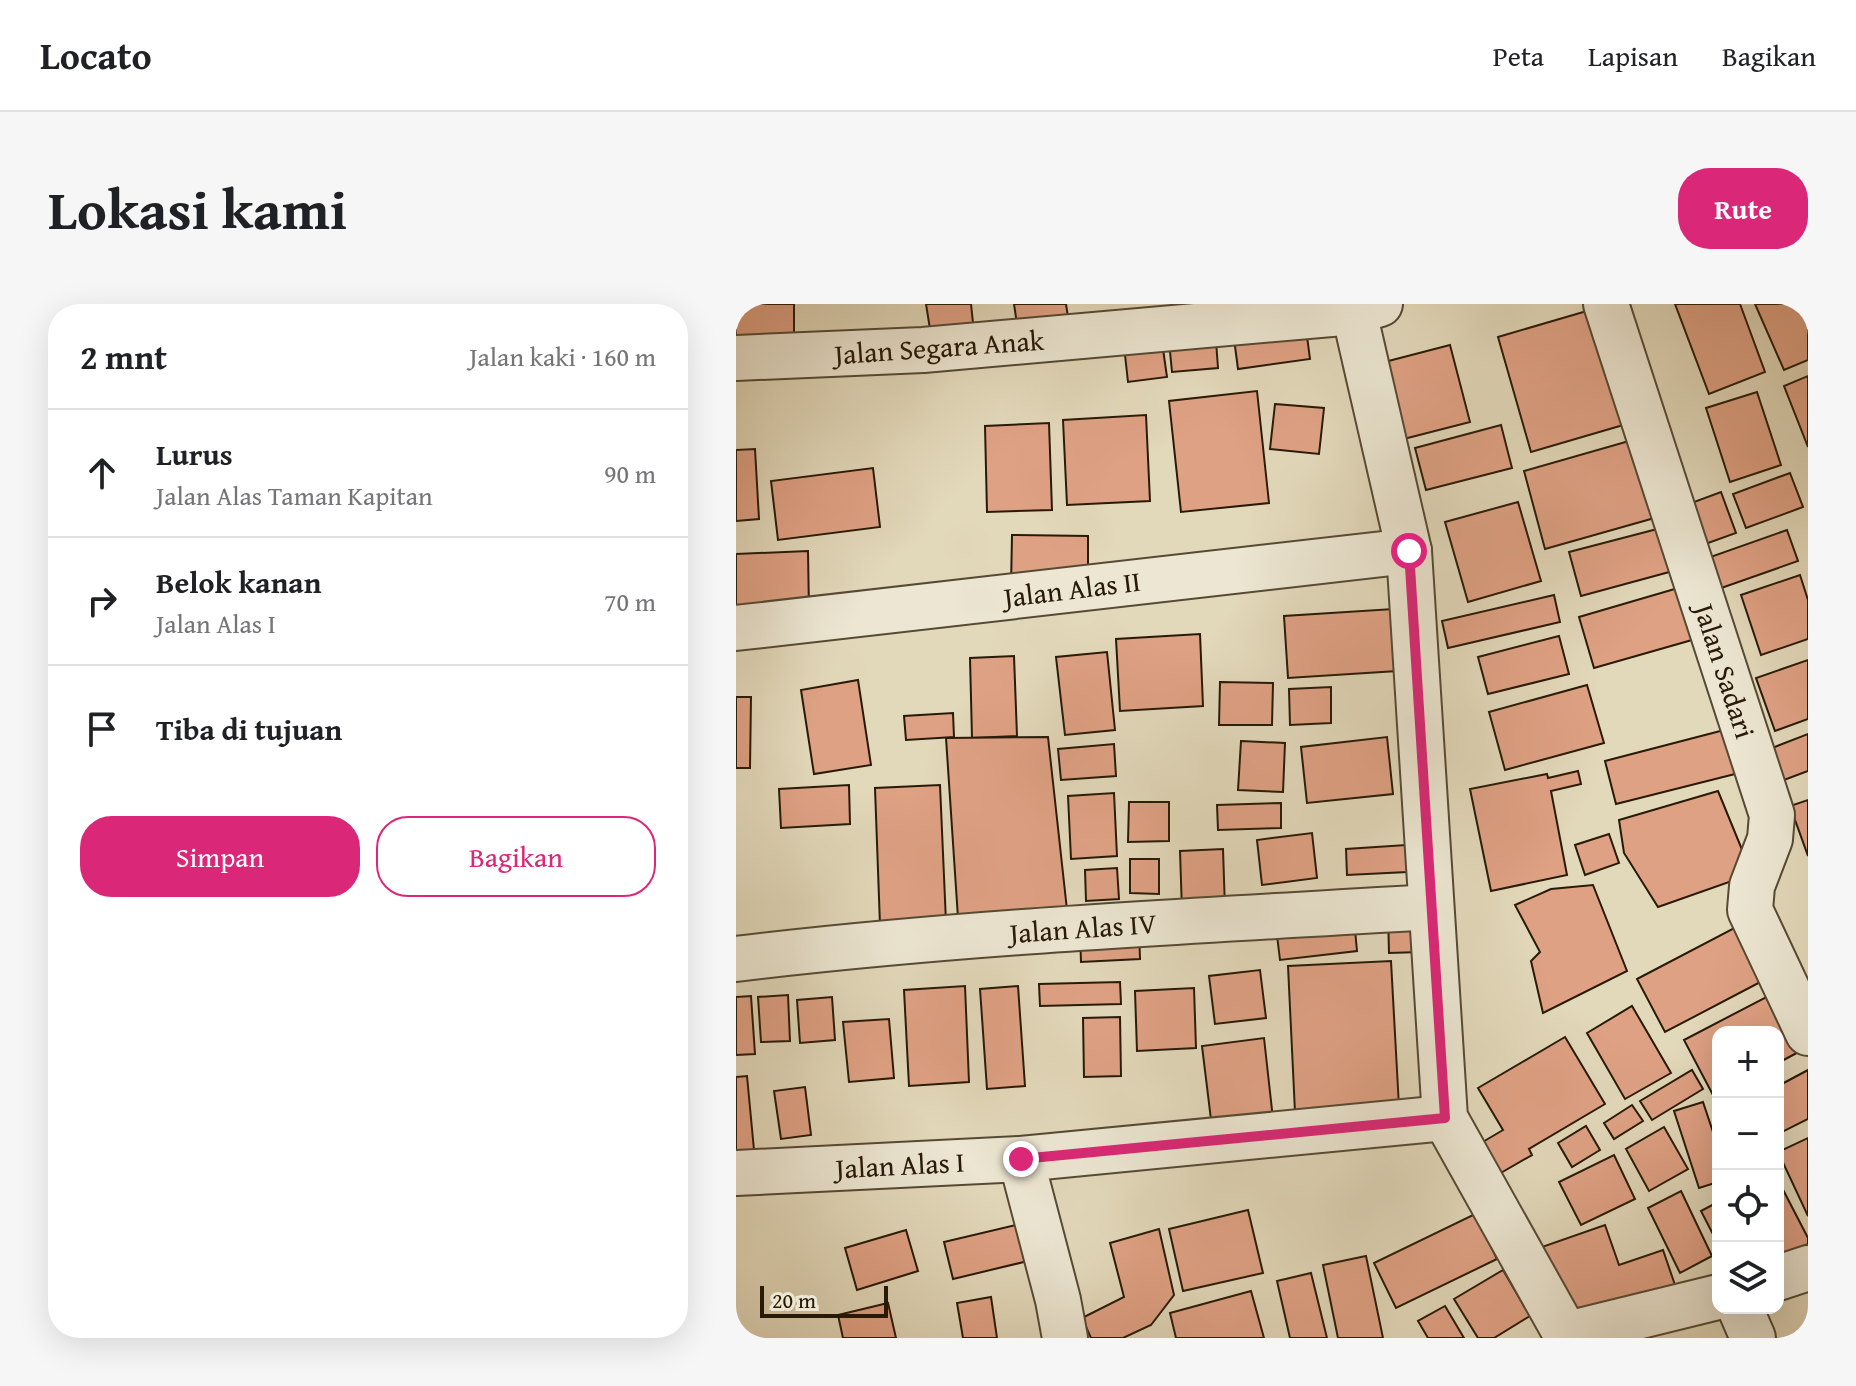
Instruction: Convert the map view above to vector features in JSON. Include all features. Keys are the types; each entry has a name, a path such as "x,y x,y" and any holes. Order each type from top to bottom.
{"street":[{"name":"Jalan Sadari","path":"1606,304 1772,815 1770,839 1752,886 1750,910 1808,1033"},
{"name":"Jalan Segara Anak","path":"736,358 923,350 1311,310 1367,308"},
{"path":"1367,308 1409,551 1445,1118 1568,1336 1712,1299"},
{"name":"Jalan Alas II","path":"736,628 1409,551"},
{"name":"Jalan Alas IV","path":"736,959 844,946 1062,929 1431,907"},
{"name":"Jalan Alas I","path":"736,1173 1021,1159 1445,1118"},
{"path":"1021,1159 1065,1338"},
{"path":"1784,1276 1808,1268"},
{"path":"1743,1314 1753,1338"}],"building":[{"path":"736,304 794,304 794,335 736,335"},
{"path":"926,304 971,304 973,323 930,329"},
{"path":"1014,304 1066,304 1068,317 1017,324"},
{"path":"1675,304 1740,304 1765,372 1709,394"},
{"path":"1755,304 1808,304 1808,360 1784,370"},
{"path":"1597,308 1630,423 1531,452 1498,337"},
{"path":"1305,321 1310,359 1238,369 1233,331"},
{"path":"1215,327 1218,368 1172,372 1168,331"},
{"path":"1162,342 1167,377 1128,382 1124,346"},
{"path":"1450,345 1470,422 1392,442 1373,365"},
{"path":"1808,376 1808,447 1784,386"},
{"path":"1257,391 1269,503 1181,512 1169,401"},
{"path":"1757,392 1781,465 1730,482 1706,408"},
{"path":"1275,404 1324,408 1319,454 1270,449"},
{"path":"1146,415 1150,501 1067,505 1063,420"},
{"path":"1049,423 1052,510 987,512 985,426"},
{"path":"1501,425 1512,468 1426,490 1415,448"},
{"path":"1643,437 1665,515 1545,549 1524,471"},
{"path":"755,449 759,519 736,521 736,450"},
{"path":"873,468 880,527 778,540 771,481"},
{"path":"1790,473 1803,507 1746,528 1733,494"},
{"path":"1721,492 1736,533 1697,547 1683,506"},
{"path":"1518,502 1541,581 1468,602 1445,522"},
{"path":"1661,528 1673,571 1581,596 1569,552"},
{"path":"1787,530 1798,561 1710,592 1699,561"},
{"path":"1012,535 1088,536 1088,587 1011,586"},
{"path":"808,551 809,612 736,615 736,554"},
{"path":"1800,575 1808,600 1808,639 1761,655 1741,595"},
{"path":"1678,588 1692,640 1594,668 1579,617"},
{"path":"1554,595 1560,622 1448,648 1442,621"},
{"path":"1409,608 1413,670 1288,678 1284,616"},
{"path":"1200,634 1203,706 1120,711 1116,639"},
{"path":"1559,636 1569,674 1488,694 1478,657"},
{"path":"1107,652 1115,730 1065,735 1056,657"},
{"path":"1014,656 1017,736 972,738 970,658"},
{"path":"1808,660 1808,719 1775,731 1756,678"},
{"path":"858,680 871,765 814,774 801,690"},
{"path":"1220,682 1273,683 1272,725 1219,725"},
{"path":"1587,685 1604,743 1505,770 1489,712"},
{"path":"1331,687 1331,723 1290,725 1289,689"},
{"path":"736,697 751,697 750,768 736,768"},
{"path":"953,713 954,737 906,740 904,716"},
{"path":"1728,729 1739,773 1616,804 1605,761"},
{"path":"1808,734 1808,771 1784,780 1772,748"},
{"path":"1048,737 1069,928 959,933 946,738"},
{"path":"1387,737 1393,794 1307,803 1301,747"},
{"path":"1241,741 1285,743 1283,792 1238,790"},
{"path":"1114,744 1116,776 1061,780 1058,749"},
{"path":"1578,771 1581,784 1551,791 1567,875 1491,891 1470,789"},
{"path":"849,785 850,824 781,828 779,789"},
{"path":"940,785 946,922 880,925 875,788"},
{"path":"1718,791 1752,874 1658,907 1624,853 1619,820"},
{"path":"1114,793 1117,856 1071,859 1068,796"},
{"path":"1808,800 1808,856 1790,806"},
{"path":"1129,802 1169,802 1169,841 1128,842"},
{"path":"1281,803 1281,828 1218,830 1217,805"},
{"path":"1312,833 1317,878 1262,885 1257,840"},
{"path":"1609,834 1619,863 1585,875 1575,845"},
{"path":"1406,845 1407,872 1347,875 1346,849"},
{"path":"1223,849 1225,909 1182,911 1180,851"},
{"path":"1130,859 1159,859 1159,894 1130,893"},
{"path":"1117,868 1119,899 1086,901 1085,870"},
{"path":"1593,885 1627,971 1543,1013 1531,961 1540,952 1515,905 1551,889"},
{"path":"1420,913 1421,952 1389,953 1388,914"},
{"path":"1354,919 1357,951 1280,960 1276,927"},
{"path":"1740,925 1768,978 1665,1032 1637,979"},
{"path":"1139,929 1140,959 1081,962 1080,932"},
{"path":"1391,961 1399,1107 1295,1112 1288,966"},
{"path":"1260,970 1266,1018 1215,1024 1209,976"},
{"path":"1120,982 1121,1004 1040,1006 1039,984"},
{"path":"965,986 969,1082 909,1086 904,990"},
{"path":"1018,986 1025,1086 987,1089 980,989"},
{"path":"1194,988 1196,1048 1137,1051 1135,991"},
{"path":"1776,992 1806,1048 1784,1060 1784,1026 1712,1026 1712,1093 1684,1040"},
{"path":"788,995 790,1041 761,1042 758,997"},
{"path":"751,996 755,1054 736,1055 736,997"},
{"path":"832,997 835,1040 800,1043 797,1000"},
{"path":"1632,1006 1671,1073 1625,1099 1587,1033"},
{"path":"1120,1017 1121,1076 1084,1077 1083,1018"},
{"path":"889,1019 894,1078 849,1082 843,1022"},
{"path":"1565,1037 1605,1104 1529,1149 1532,1155 1499,1174 1481,1143 1503,1130 1478,1088"},
{"path":"1264,1038 1274,1128 1213,1136 1202,1046"},
{"path":"1692,1070 1703,1089 1652,1120 1640,1101"},
{"path":"1808,1070 1808,1119 1784,1131 1784,1098 1784,1083"},
{"path":"747,1076 754,1150 736,1152 736,1077"},
{"path":"805,1087 811,1135 781,1139 774,1091"},
{"path":"1703,1102 1712,1129 1712,1184 1699,1188 1674,1111"},
{"path":"1632,1105 1643,1121 1614,1139 1604,1123"},
{"path":"1586,1126 1600,1150 1572,1167 1558,1143"},
{"path":"1664,1127 1688,1169 1649,1191 1626,1149"},
{"path":"1808,1138 1808,1216 1784,1165 1784,1149"},
{"path":"1614,1155 1635,1199 1581,1225 1559,1182"},
{"path":"1681,1191 1712,1256 1680,1273 1648,1208"},
{"path":"1784,1192 1808,1238 1808,1244 1784,1256"},
{"path":"1712,1205 1712,1232 1701,1211"},
{"path":"1248,1210 1263,1273 1183,1291 1169,1229"},
{"path":"1475,1214 1497,1259 1396,1308 1374,1263"},
{"path":"1020,1224 1028,1261 953,1279 944,1242"},
{"path":"1605,1225 1619,1265 1663,1250 1675,1285 1607,1308 1563,1318 1539,1248"},
{"path":"1159,1229 1174,1295 1151,1325 1123,1338 1091,1338 1082,1318 1124,1297 1110,1243"},
{"path":"906,1230 918,1271 857,1290 845,1248"},
{"path":"1366,1256 1383,1338 1338,1338 1323,1265"},
{"path":"1503,1270 1530,1316 1494,1338 1478,1338 1454,1299"},
{"path":"1311,1273 1327,1338 1290,1338 1277,1281"},
{"path":"1251,1291 1264,1338 1176,1338 1170,1313"},
{"path":"991,1297 997,1338 963,1338 957,1303"},
{"path":"888,1303 896,1338 843,1338 838,1315"},
{"path":"1445,1306 1464,1338 1428,1338 1418,1321"}],"route":[{"path":"1021,1159 1445,1118 1409,551"}]}
